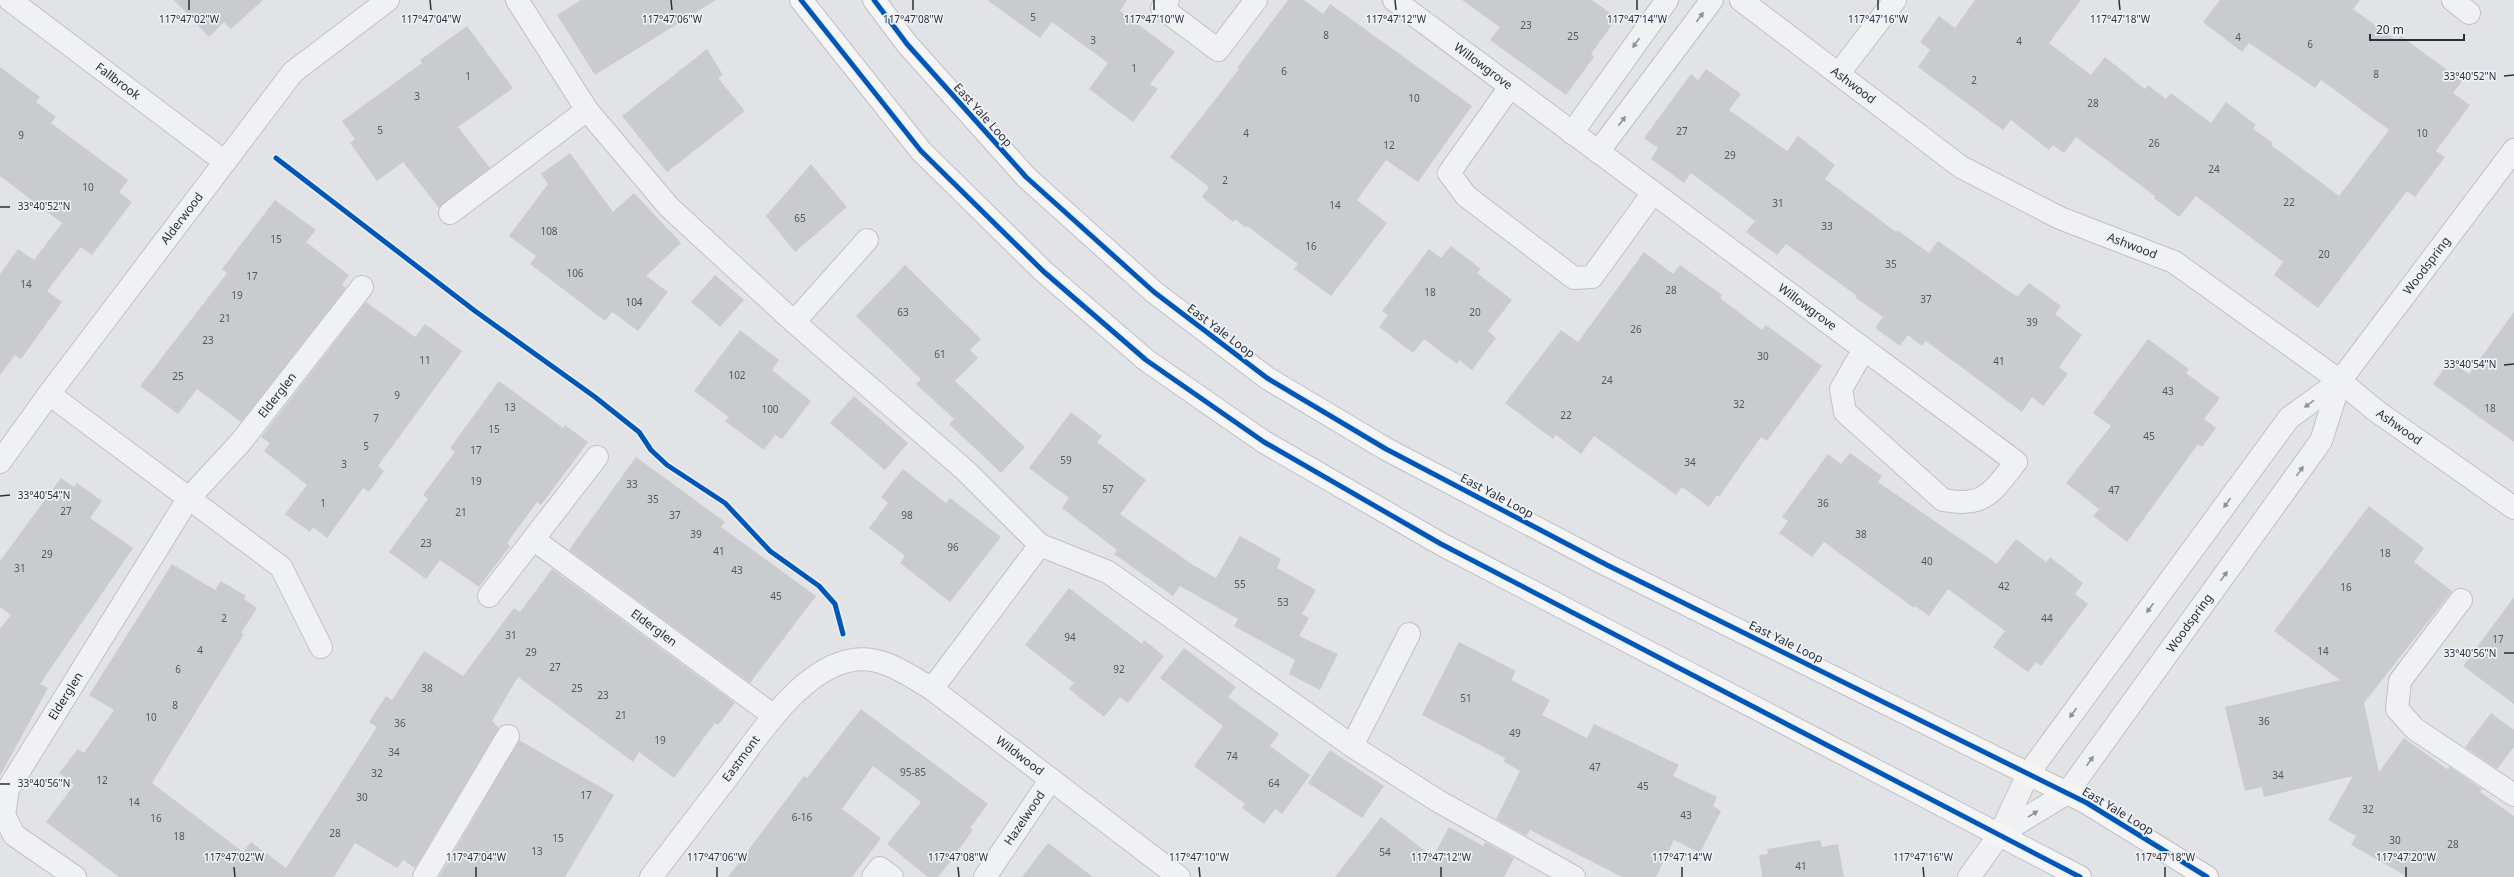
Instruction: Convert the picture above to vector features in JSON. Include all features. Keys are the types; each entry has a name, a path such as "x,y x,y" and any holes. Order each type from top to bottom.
{"main road":[{"path":"801,0 921,151 1043,271 1146,360 1264,442 1441,544 2080,877"},
{"name":"East Yale Loop","path":"874,0 906,44 1026,177 1154,292 1267,378 1386,449 1607,565 2067,793 2207,877"}],"street":[{"name":"Fallbrook","path":"10,0 225,162"},
{"name":"Alderwood","path":"0,462 49,394 293,72 388,0"},
{"path":"517,0 587,110 669,207 794,322 966,471 1040,545 1108,572 1352,746 1438,801 1574,877"},
{"path":"1168,0 1162,8 1218,50 1256,0"},
{"name":"Willowgrove","path":"1394,0 2016,462 1991,494 1976,502 1960,503 1943,500 1845,412 1841,389 1864,350"},
{"path":"1572,133 1666,0"},
{"path":"1598,152 1712,0"},
{"name":"Ashwood","path":"1741,0 1961,167 2060,218 2174,262 2340,381 2375,410 2514,508"},
{"path":"1839,73 1895,0"},
{"path":"1510,86 1449,173 1466,196 1574,278 1592,277 1654,193"},
{"path":"450,213 587,110"},
{"name":"Woodspring","path":"1970,877 2000,834 2028,774 2289,418 2340,381 2514,150"},
{"path":"794,322 867,240"},
{"name":"Elderglen","path":"75,877 14,835 4,815 8,789 188,499 240,443 362,287"},
{"name":"Woodspring","path":"2000,834 2067,793 2321,441 2340,381"},
{"path":"49,394 188,499 281,566 321,647"},
{"path":"489,596 597,458"},
{"name":"Elderglen","path":"533,539 774,716"},
{"path":"932,689 1040,545"},
{"path":"2461,600 2400,681 2397,709 2415,730 2514,795"},
{"path":"1352,746 1409,634"},
{"name":"Eastmont","path":"651,877 774,716 826,669 849,660"},
{"name":"Wildwood","path":"849,660 876,660 897,667 932,689 1179,877"},
{"path":"424,877 508,736"},
{"name":"Hazelwood","path":"985,877 1051,779"},
{"path":"873,877 880,868 892,877"}],"building":[{"path":"174,0 263,0 231,29 224,22 209,37"},
{"path":"581,0 716,0 595,75 557,15"},
{"path":"987,0 1127,0 1120,11 1175,52 1150,84 1158,89 1133,122 1089,89 1108,63 1052,22 1040,38"},
{"path":"1288,0 1304,0 1323,14 1330,4 1472,106 1418,182 1386,160 1357,200 1387,223 1331,296 1294,269 1298,264 1247,226 1246,228 1235,219 1233,222 1202,197 1209,187 1170,157 1239,69 1237,68"},
{"path":"1462,0 1592,0 1617,18 1591,54 1594,57 1566,95 1490,40 1500,27"},
{"path":"1975,0 2081,0 2049,43 2091,75 2105,57 2145,89 2148,85 2166,99 2171,93 2211,123 2226,102 2256,125 2253,129 2273,143 2271,145 2339,196 2389,130 2321,80 2315,88 2249,43 2242,52 2203,22 2220,0 2360,0 2353,9 2397,41 2401,36 2462,81 2453,93 2470,105 2436,151 2445,157 2415,197 2407,191 2318,308 2274,275 2283,262 2196,196 2179,217 2154,198 2155,196 2076,137 2064,153 2053,145 2049,150 2011,120 2003,130 1918,67 1930,50 1920,42 1939,16 1955,28"},
{"path":"467,26 513,88 458,127 490,168 439,208 403,162 377,181 350,143 355,139 342,121 422,63 420,60"},
{"path":"707,49 723,75 718,78 745,111 667,172 622,116"},
{"path":"0,67 40,97 36,102 56,117 51,123 128,180 119,192 132,202 92,255 81,247 47,291 62,302 21,359 15,355 0,375 0,274 18,249 34,260 62,223 0,176"},
{"path":"1706,69 1741,94 1729,110 1787,151 1798,136 1835,165 1825,179 1896,232 1897,230 1929,253 1938,241 2013,294 2018,296 2029,283 2061,306 2055,314 2082,335 2059,367 2068,374 2043,406 2032,397 2022,412 1926,341 1922,346 1908,335 1900,346 1875,328 1883,317 1856,298 1857,296 1786,244 1777,255 1746,232 1755,221 1691,173 1684,183 1651,159 1658,148 1644,138 1691,74 1698,80"},
{"path":"570,153 613,212 634,193 681,243 646,276 668,292 638,331 612,312 605,321 530,264 536,256 509,236 548,184 541,174"},
{"path":"811,164 847,207 795,252 766,216"},
{"path":"275,200 316,230 306,242 349,275 342,285 346,288 241,422 197,389 178,414 140,386 227,273 222,269"},
{"path":"1451,246 1481,269 1477,273 1512,300 1488,331 1496,338 1472,370 1459,360 1457,364 1424,339 1413,353 1379,327 1388,315 1382,311 1429,249 1441,258"},
{"path":"1644,252 1673,274 1680,265 1722,295 1720,298 1762,330 1766,325 1822,366 1767,441 1761,437 1719,497 1717,495 1709,507 1682,487 1676,495 1594,436 1581,454 1556,435 1553,439 1505,403 1561,330 1578,342"},
{"path":"905,265 981,339 970,350 978,358 955,381 1025,447 1001,473 949,424 954,419 916,384 921,379 856,316"},
{"path":"715,275 744,300 720,327 691,302"},
{"path":"366,302 415,337 425,324 462,351 378,466 384,471 369,492 363,488 327,538 313,527 310,532 285,514 307,485 264,451 270,443 261,437"},
{"path":"2514,312 2514,442 2433,384 2450,360 2469,374"},
{"path":"740,330 779,360 772,370 811,401 782,439 775,435 764,450 725,421 729,417 694,391"},
{"path":"2148,339 2189,369 2186,373 2220,398 2204,419 2216,428 2202,447 2198,444 2127,542 2093,516 2099,509 2066,483 2111,426 2093,413"},
{"path":"499,381 563,428 565,425 588,442 541,505 537,502 507,543 510,546 479,587 440,560 426,579 389,552 428,499 423,495 455,452 450,448"},
{"path":"854,396 908,443 885,470 830,423"},
{"path":"1071,412 1102,436 1097,442 1146,480 1120,514 1193,565 1216,578 1240,536 1281,559 1277,568 1316,590 1302,614 1309,618 1299,636 1338,654 1320,690 1289,674 1295,660 1234,626 1238,619 1180,586 1173,596 1114,554 1117,550 1062,508 1069,498 1029,468"},
{"path":"1850,453 1882,476 1878,482 1997,564 2016,539 2046,562 2050,557 2083,583 2075,594 2088,604 2041,666 2036,662 2028,672 1993,647 2005,631 1948,589 1929,616 1915,606 1914,608 1824,542 1812,557 1779,533 1788,521 1782,517 1828,454 1841,464"},
{"path":"636,457 725,522 721,527 816,596 750,683 569,550"},
{"path":"903,469 946,503 950,498 1001,537 950,602 900,563 905,556 869,528 888,503 881,497"},
{"path":"61,478 74,487 77,483 102,501 90,518 133,548 40,684 48,688 0,776 0,629 11,615 0,607 0,561"},
{"path":"2369,506 2424,548 2414,562 2452,591 2364,703 2379,772 2404,738 2447,769 2450,767 2482,789 2480,792 2514,816 2514,877 2408,877 2351,845 2356,836 2328,820 2353,776 2264,797 2262,787 2245,791 2225,707 2340,680 2274,631"},
{"path":"172,564 215,590 221,581 246,596 244,599 257,608 241,633 244,634 152,783 243,852 251,842 286,868 377,727 369,722 386,696 392,700 424,651 463,676 514,608 520,612 552,569 735,703 718,725 715,723 674,778 639,752 633,762 518,677 492,721 499,728 415,868 403,860 397,868 355,843 334,877 119,877 46,822 74,785 59,773 78,749 84,753 114,710 89,695"},
{"path":"1069,588 1142,644 1144,640 1164,656 1128,703 1120,697 1104,717 1069,689 1074,683 1025,645"},
{"path":"2514,597 2514,704 2463,666"},
{"path":"1459,642 1516,671 1511,680 1550,700 1542,715 1587,738 1594,724 1679,765 1673,776 1717,797 1713,806 1721,811 1700,853 1674,840 1656,877 1622,877 1530,830 1526,836 1496,819 1520,771 1504,762 1505,758 1422,715"},
{"path":"1184,648 1236,687 1228,697 1279,734 1270,746 1310,775 1282,814 1275,809 1264,824 1242,808 1245,804 1194,766 1223,726 1160,678"},
{"path":"861,709 988,804 970,828 973,830 950,862 938,877 928,877 887,844 921,802 873,766 842,809 881,838 852,877 728,877 804,776 807,778"},
{"path":"2491,713 2514,730 2514,747 2497,769 2465,747"},
{"path":"519,740 614,795 565,877 439,877"},
{"path":"1330,750 1384,786 1362,818 1308,783"},
{"path":"1381,817 1433,857 1449,827 1483,846 1485,842 1514,858 1504,877 1335,877"},
{"path":"1820,840 1822,847 1838,844 1844,877 1762,877 1759,855 1768,854 1767,849"},
{"path":"1048,843 1093,877 1022,877"}],"cycle path":[{"path":"801,0 921,151 1043,271 1146,360 1264,442 1441,544 2080,877"},
{"path":"874,0 907,44 1026,177 1154,292 1267,378 1386,449 1607,565 2087,803 2207,877"},
{"path":"276,158 475,311 595,397 639,432 651,450 667,465 725,503 770,551 819,586 835,604 843,634"}]}
